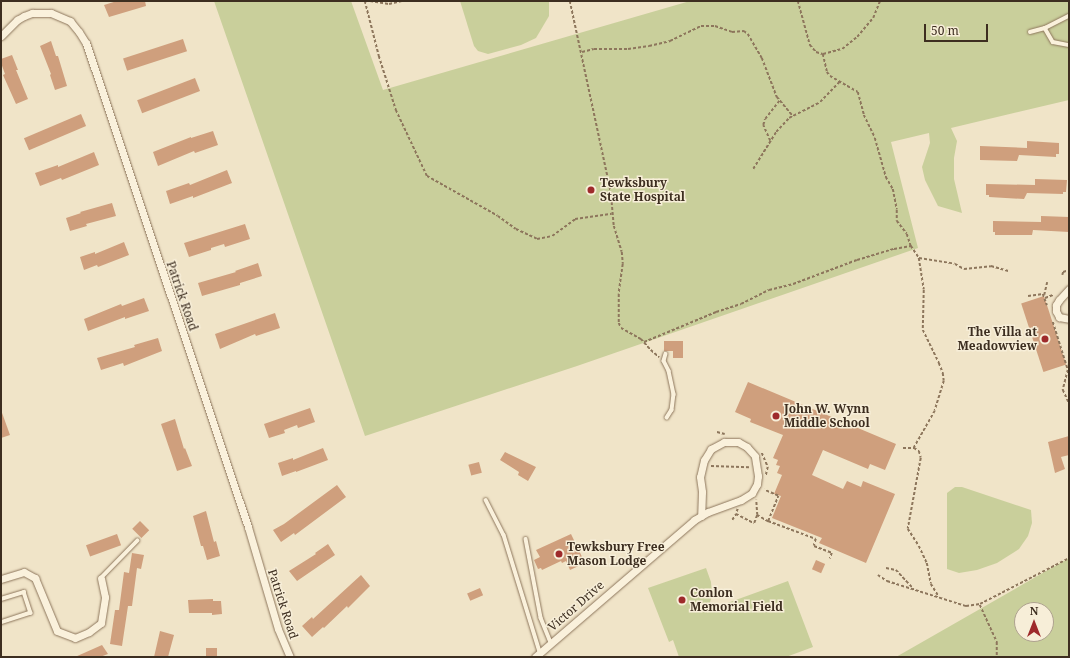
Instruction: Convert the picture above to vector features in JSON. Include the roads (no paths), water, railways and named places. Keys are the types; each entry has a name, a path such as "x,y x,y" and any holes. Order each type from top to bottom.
{"street":[{"name":"Patrick Road","path":"1,36 24,16 32,13 51,13 60,15 70,21 86,43 248,527 278,629 290,657"},
{"path":"1069,289 1056,305 1056,311 1060,317 1065,320 1069,319"},
{"name":"Victor Drive","path":"537,655 701,516 741,500 752,492 757,484 758,467 755,456 747,447 738,442 724,442 711,449 703,466 700,477 702,492 701,516"},
{"path":"1,579 24,572 35,578 57,631 75,638 89,632 101,623 105,597 101,578"}],"lane":[{"path":"1030,32 1045,28 1069,16"},
{"path":"1045,28 1052,42 1069,45"},
{"path":"666,354 664,361 669,371 674,394 672,410 667,418"},
{"path":"486,500 504,535 537,655"},
{"path":"526,539 541,618 551,643"},
{"path":"101,578 137,541"},
{"path":"1,599 24,592 31,613 1,623"}],"place":[{"name":"Tewksbury State Hospital","path":"591,190"},
{"name":"The Villa at Meadowview","path":"1045,339"},
{"name":"John W. Wynn Middle School","path":"776,416"},
{"name":"Tewksbury Free Mason Lodge","path":"559,554"},
{"name":"Conlon Memorial Field","path":"682,600"}]}
